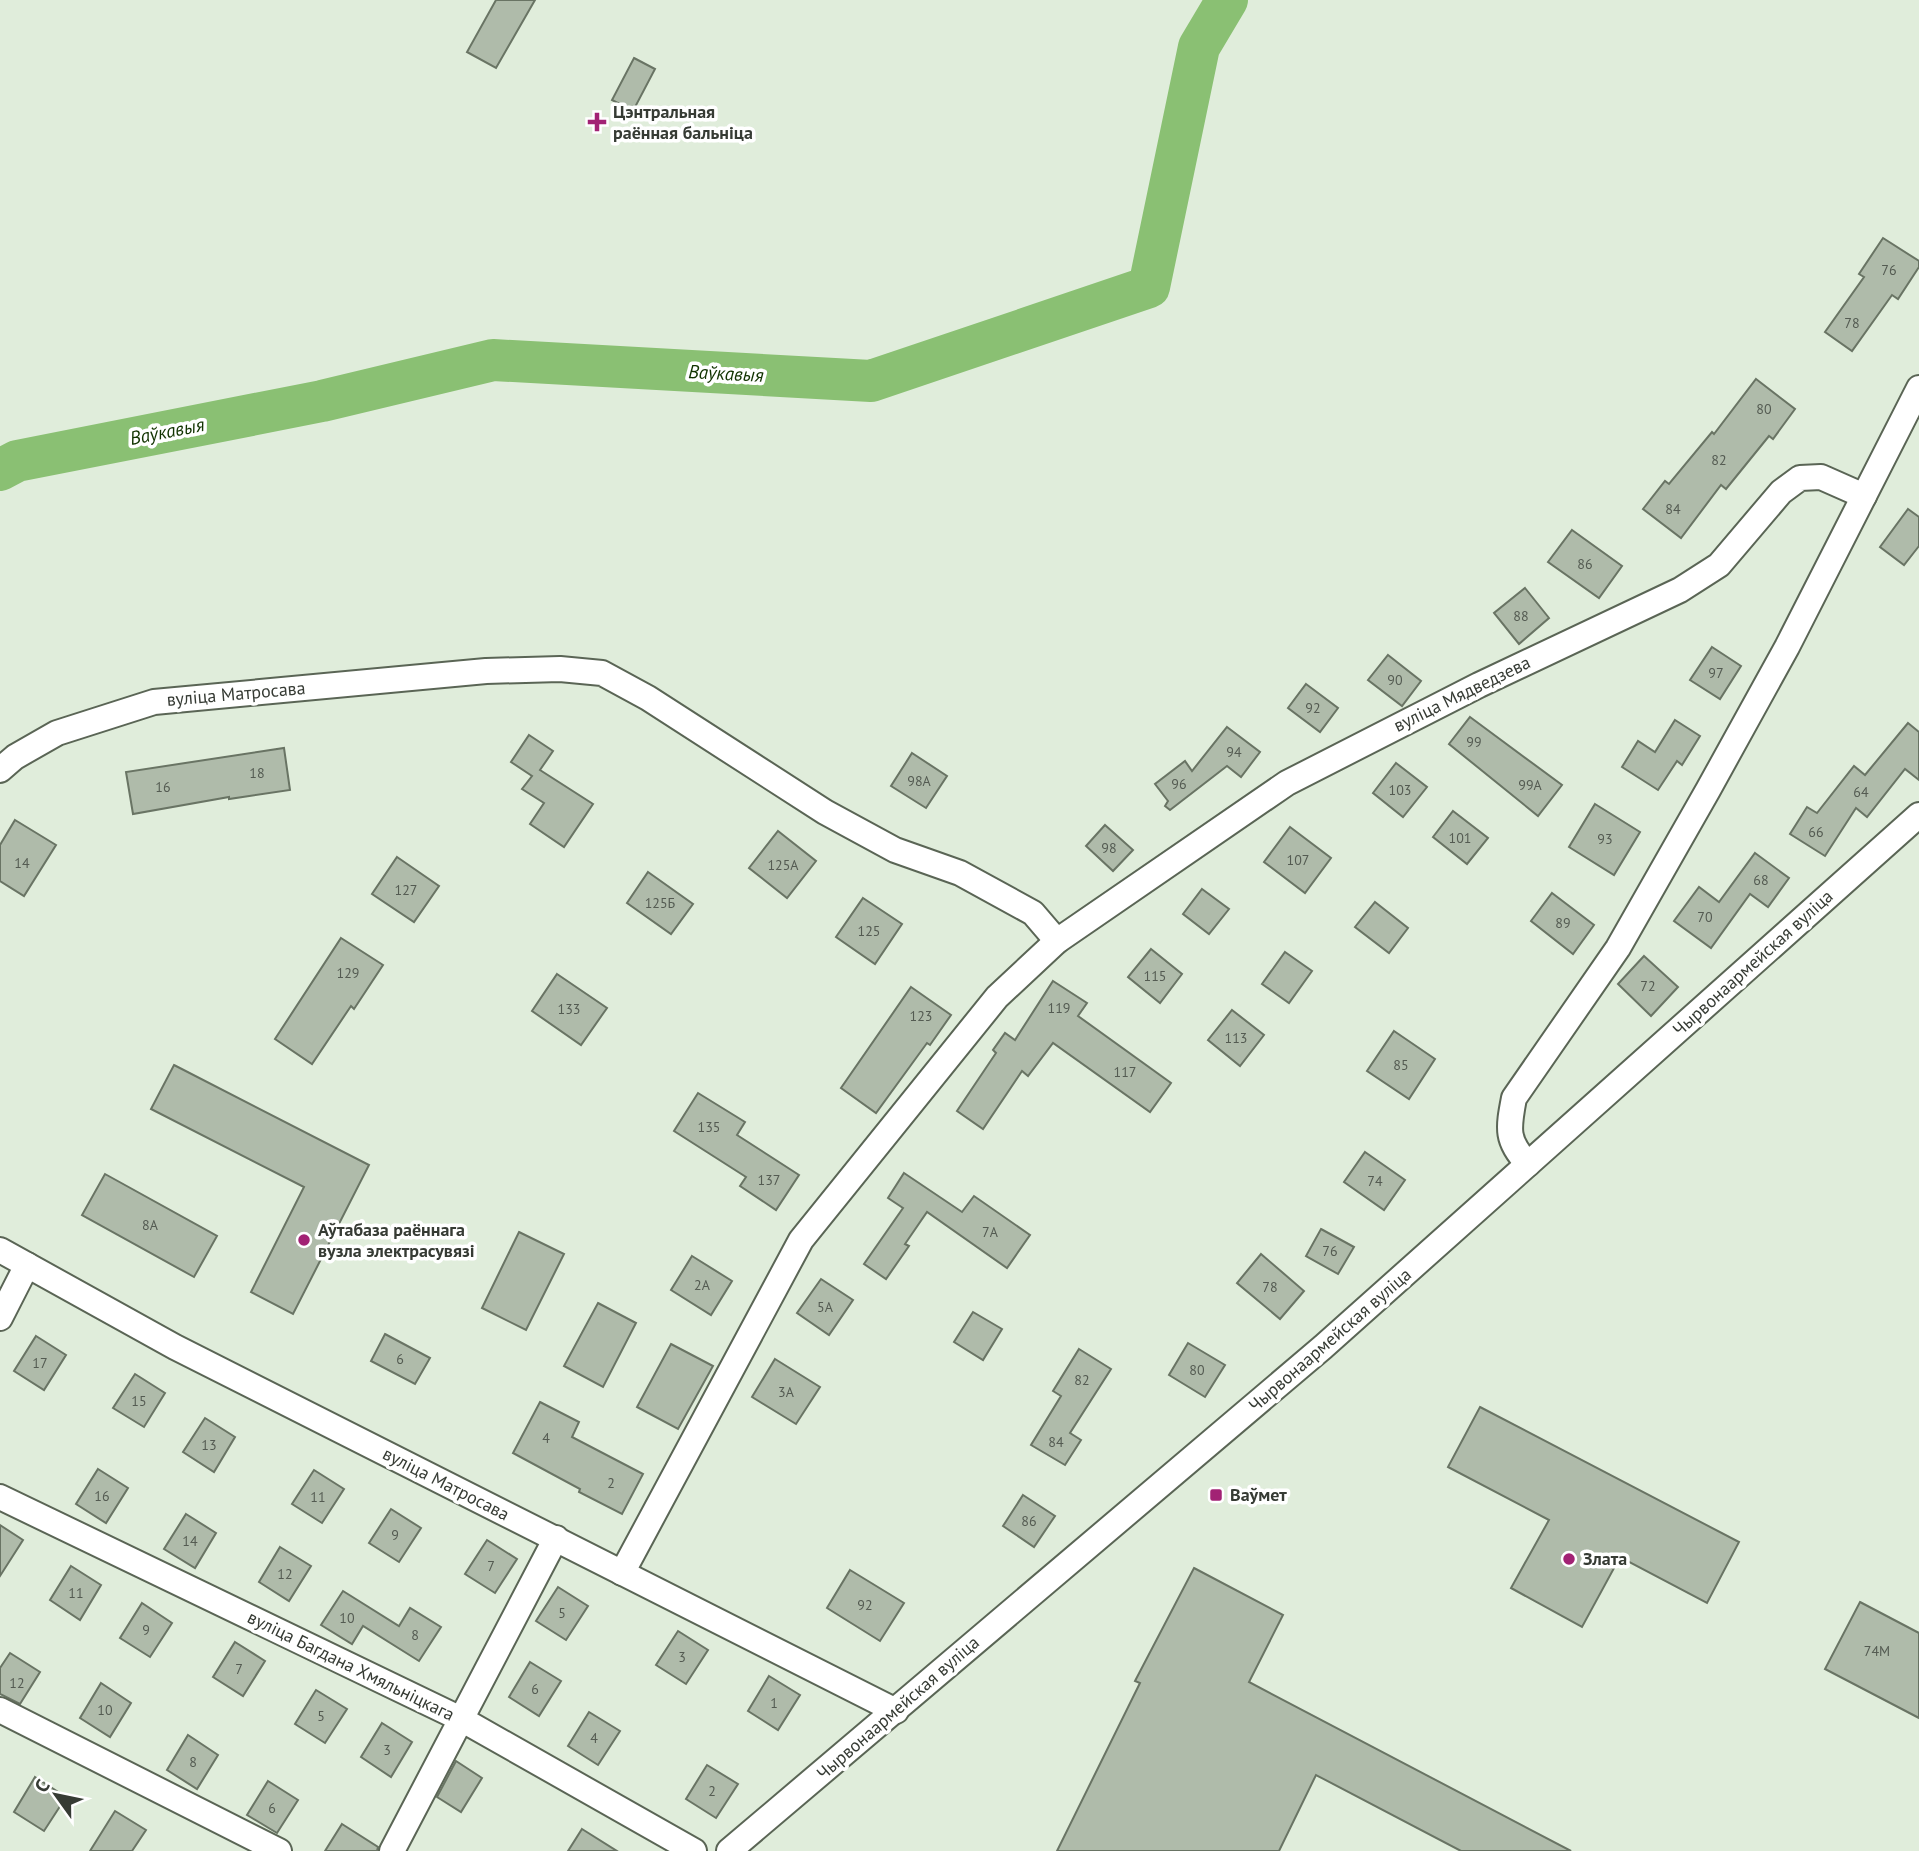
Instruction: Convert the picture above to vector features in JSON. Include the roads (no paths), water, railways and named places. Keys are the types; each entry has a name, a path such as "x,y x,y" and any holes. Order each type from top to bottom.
{"street":[{"path":"1528,1164 1510,1139 1509,1122 1514,1098 1618,948 1780,659 1919,388"},
{"name":"вуліца Мядведзева","path":"622,1573 801,1240 997,997 1057,941 1286,783 1479,684 1680,590 1719,565 1781,492 1800,478 1822,477 1864,496"},
{"name":"вуліца Матросава","path":"0,769 15,757 57,733 154,702 486,671 560,669 602,673 648,698 825,812 895,850 960,873 1033,914 1057,941"},
{"name":"Чырвонаармейская вуліца","path":"729,1851 1323,1347 1919,815"},
{"name":"вуліца Матросава","path":"0,1250 175,1347 896,1711"},
{"path":"0,1318 27,1265"},
{"name":"вуліца Багдана Хмяльніцкага","path":"0,1497 461,1719 694,1851"},
{"path":"392,1851 556,1538"},
{"path":"0,1710 279,1851"}],"waterway":[{"name":"Ваўкавыя","path":"0,470 17,461 322,401 493,360 871,381 1149,287 1199,47 1227,0"}],"place":[{"name":"Цэнтральная раённая бальніца","path":"597,122"},
{"name":"Аўтабаза раённага вузла электрасувязі","path":"304,1240"},
{"name":"Ваўмет","path":"1216,1495"},
{"name":"Злата","path":"1569,1559"}]}
